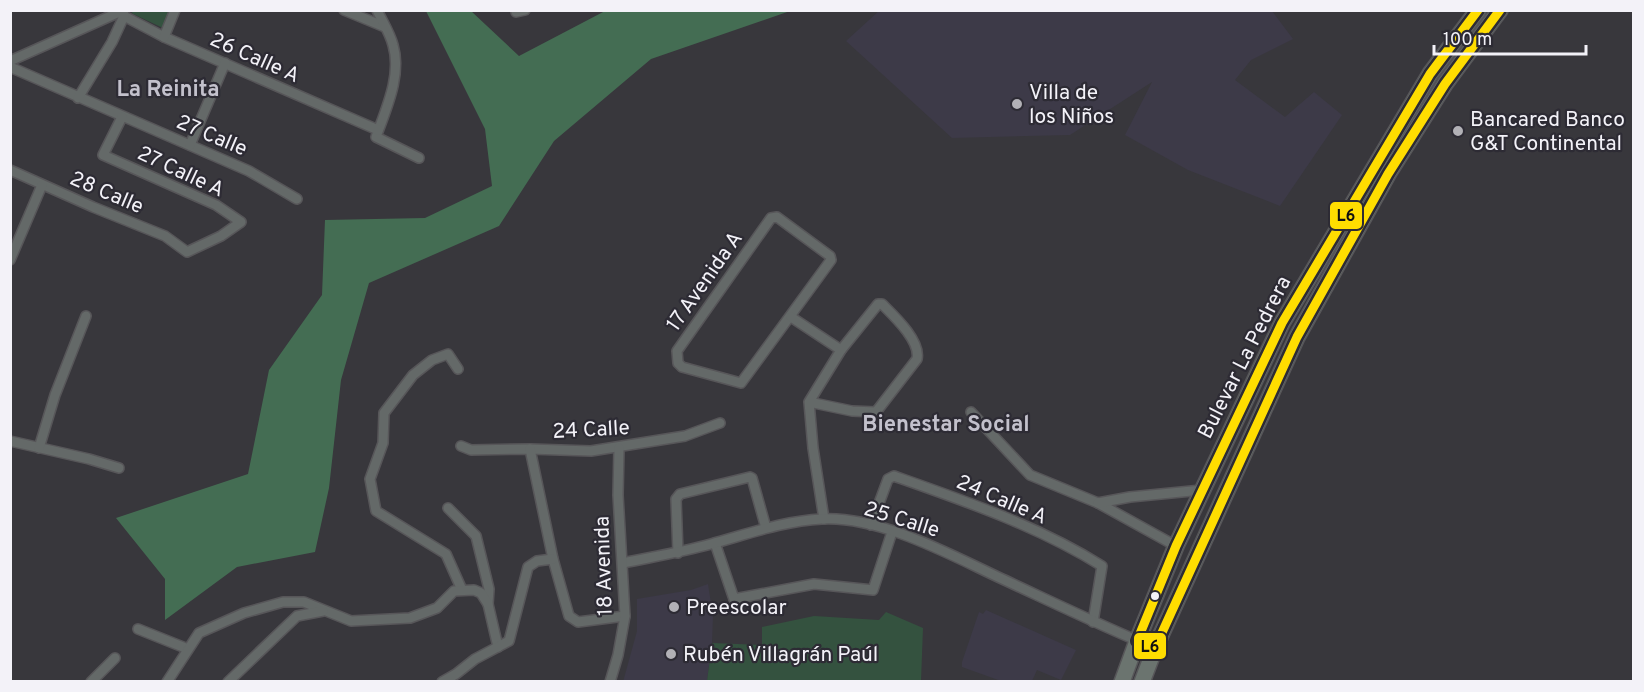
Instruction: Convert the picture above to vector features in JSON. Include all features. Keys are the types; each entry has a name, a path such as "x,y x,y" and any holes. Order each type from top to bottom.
{"main road":[{"name":"Bulevar La Pedrera","path":"1122,681 1176,546 1282,323 1430,74 1478,10"},
{"name":"Bulevar La Pedrera","path":"1142,681 1297,337 1388,174 1445,84 1500,10"}],"street":[{"path":"164,37 175,10"},
{"path":"344,10 385,27"},
{"path":"377,10 393,44 396,60 385,114 377,134"},
{"path":"10,61 124,12"},
{"path":"78,98 112,42 124,12"},
{"name":"26 Calle A","path":"124,12 164,37 377,134 419,158"},
{"path":"190,145 225,63"},
{"name":"27 Calle","path":"10,67 249,171 297,199"},
{"name":"27 Calle A","path":"122,117 104,155 216,205 241,222 221,236 187,252"},
{"name":"28 Calle","path":"10,170 165,236 187,252"},
{"path":"10,260 42,184"},
{"name":"17 Avenida A","path":"777,217 830,256 831,260 791,316 741,383 682,367 678,363 677,351 771,218 777,217"},
{"path":"810,402 863,412 878,410 917,359 917,348 906,331 882,304 878,304 841,350 810,402 813,448 824,519"},
{"path":"39,448 55,395 86,316"},
{"path":"791,316 841,350"},
{"path":"458,369 448,354 432,360 413,375 384,413 383,443 370,479 376,511 446,554 462,590"},
{"path":"971,412 1030,475 1098,503 1176,546"},
{"name":"24 Calle","path":"461,446 471,450 591,451 685,436 720,423"},
{"path":"10,441 119,468"},
{"name":"18 Avenida","path":"610,681 618,655 625,616 618,495 619,448"},
{"path":"530,449 553,559 568,614 573,620 581,621 625,616"},
{"name":"24 Calle A","path":"871,525 888,479 894,476 962,500 1037,531 1101,565 1094,622"},
{"path":"678,553 676,499 680,494 753,478 766,528"},
{"path":"1098,503 1130,497 1202,490"},
{"path":"448,508 476,536 489,589 488,604"},
{"name":"25 Calle","path":"622,562 678,553 766,528 824,519 871,525 936,547 1094,622 1155,648"},
{"path":"715,543 734,599 814,584 873,590 892,532"},
{"path":"442,681 456,674 475,659 507,644 511,639 528,567 537,561 553,559"},
{"path":"167,681 199,633 244,613 283,602 304,602 351,621 410,618 437,608 454,591 470,589 484,596 488,604 498,647"},
{"path":"228,681 297,616 325,611"},
{"path":"138,629 188,649"},
{"path":"91,681 115,658"}],"shaded area":[{"name":"Villa de los Niños","path":"880,10 1272,11 1293,39 1251,60 1235,80 1285,117 1314,92 1342,115 1280,206 1188,170 1125,135 1152,82 1070,135 952,138 846,41"},
{"path":"708,584 713,616 707,681 623,682 637,631 637,599 691,590"},
{"path":"986,610 1076,650 1061,680 1037,670 1032,681 1001,681 962,667 979,612 983,614"}],"green space":[{"path":"171,11 163,28 131,13"},
{"path":"426,11 471,11 519,56 605,11 790,11 651,59 554,141 499,226 369,283 341,380 329,488 315,552 237,567 165,620 165,579 116,518 248,474 269,370 322,295 325,220 425,218 492,186 485,129"},
{"path":"886,612 923,628 921,681 707,681 712,643 762,645 762,627 814,616 879,620"}],"transit line":[{"name":"L6","path":"1478,10 1430,74 1282,323 1176,546 1137,641 1155,648 1297,337 1388,174 1445,84 1500,10"}],"place":[{"name":"Villa de los Niños","path":"1017,104"},
{"name":"Bancared Banco G&T Continental","path":"1458,131"},
{"name":"Preescolar","path":"674,607"},
{"name":"Rubén Villagrán Paúl","path":"671,654"}],"district":[{"name":"La Reinita","path":"168,88"},
{"name":"Bienestar Social","path":"946,423"}]}
